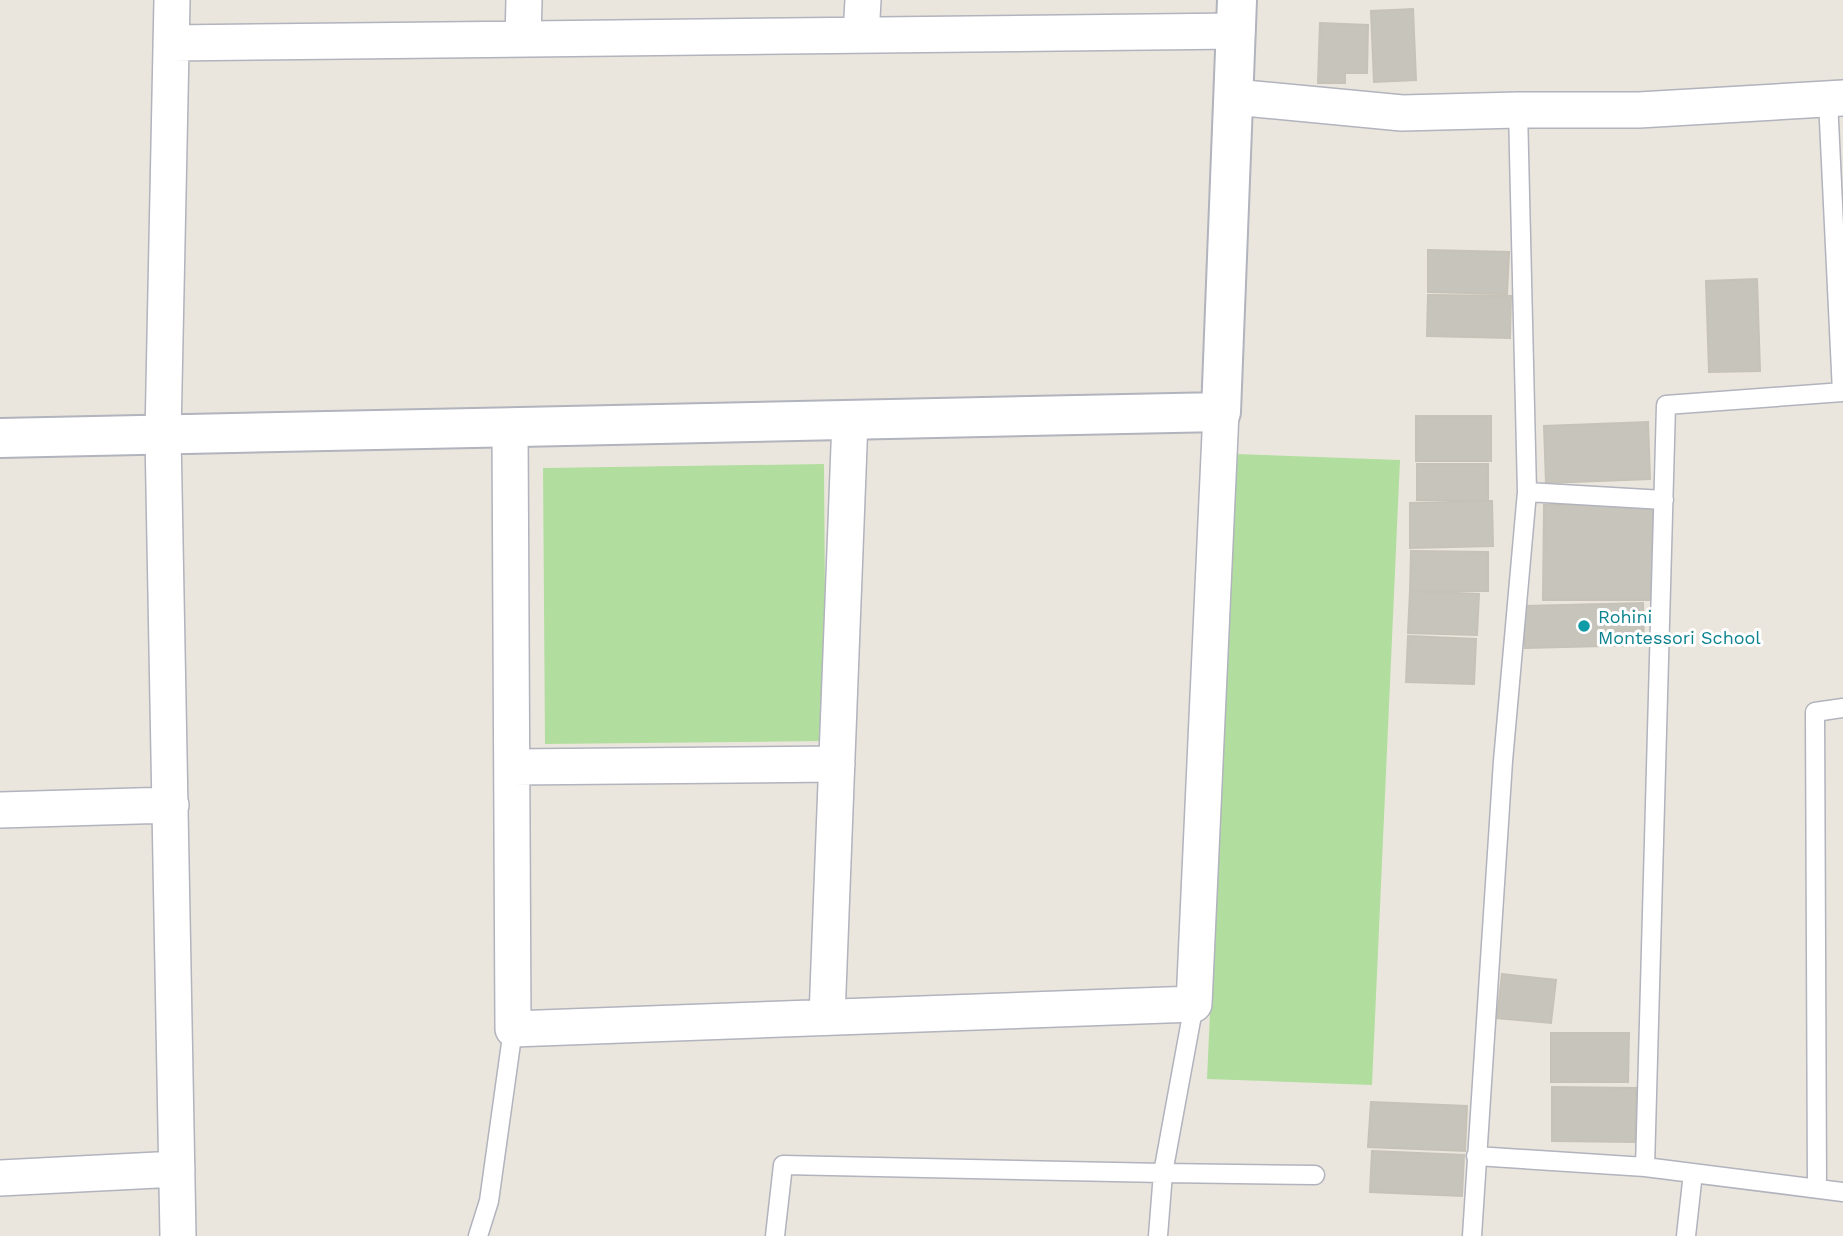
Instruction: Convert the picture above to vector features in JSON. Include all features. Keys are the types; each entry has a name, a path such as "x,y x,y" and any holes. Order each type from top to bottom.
{"street":[{"path":"172,0 163,435 178,1236"},
{"path":"523,39 524,0"},
{"path":"861,35 863,0"},
{"path":"171,43 861,35 1237,15 1194,1004 513,1029 509,427"},
{"path":"1234,97 1402,113 1639,110 1836,99"},
{"path":"0,438 1221,412"},
{"path":"827,1017 850,420"},
{"path":"512,767 837,764"},
{"path":"0,810 171,805"},
{"path":"0,1178 177,1169"}],"lane":[{"path":"1645,1167 1666,405 1842,392 1836,99"},
{"path":"1472,1236 1503,761 1527,492 1518,110"},
{"path":"1527,492 1664,500"},
{"path":"1817,1188 1815,712 1843,708"},
{"path":"1158,1236 1163,1173 1194,1004"},
{"path":"478,1236 489,1202 513,1029"},
{"path":"1476,1156 1645,1167 1843,1192"},
{"path":"775,1236 783,1165 1315,1175"},
{"path":"1686,1236 1693,1173"}],"green space":[{"path":"1235,454 1400,460 1372,1085 1207,1079"},
{"path":"824,464 826,741 545,744 543,468"}],"building":[{"path":"1413,9 1416,80 1374,82 1371,11"},
{"path":"1320,23 1368,25 1367,73 1345,73 1345,83 1318,83"},
{"path":"1428,250 1509,252 1507,294 1428,292"},
{"path":"1757,279 1760,371 1709,372 1706,281"},
{"path":"1428,295 1511,296 1510,338 1427,336"},
{"path":"1416,416 1491,416 1491,461 1416,461"},
{"path":"1648,422 1650,479 1546,483 1544,426"},
{"path":"1417,464 1488,464 1488,500 1417,500"},
{"path":"1492,501 1493,546 1410,548 1410,503"},
{"path":"1544,505 1657,505 1656,600 1543,600"},
{"path":"1411,551 1488,552 1488,591 1410,591"},
{"path":"1410,591 1479,594 1477,635 1408,633"},
{"name":"Rohini Montessori School","path":"1643,603 1644,645 1525,648 1525,606"},
{"path":"1408,636 1476,639 1474,684 1406,682"},
{"path":"1502,974 1556,980 1551,1023 1497,1018"},
{"path":"1551,1033 1629,1033 1628,1082 1551,1082"},
{"path":"1552,1087 1636,1088 1635,1142 1552,1141"},
{"path":"1371,1102 1467,1106 1465,1151 1368,1147"},
{"path":"1372,1151 1464,1155 1462,1196 1370,1192"}],"place":[{"name":"Rohini Montessori School","path":"1584,626"}]}
